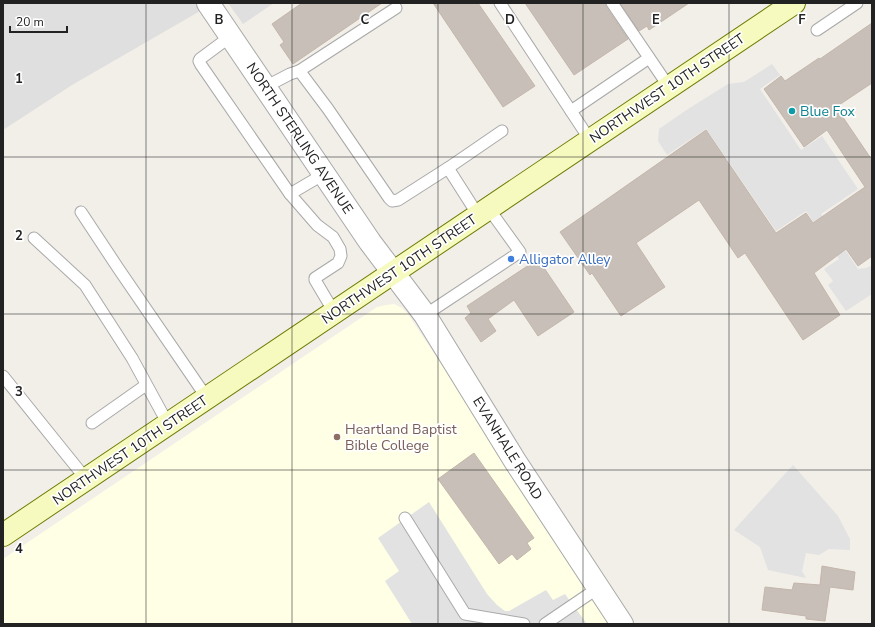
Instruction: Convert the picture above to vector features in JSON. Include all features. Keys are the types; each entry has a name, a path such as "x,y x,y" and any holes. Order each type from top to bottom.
{"main road":[{"name":"NORTHWEST 10TH STREET","path":"3,535 794,3"}],"street":[{"name":"NORTH STERLING AVENUE","path":"208,3 370,242 393,272"},
{"name":"EVANHALE ROAD","path":"393,272 425,315 515,461 622,624"}],"lane":[{"path":"500,3 590,140"},
{"path":"612,3 669,87"},
{"path":"817,30 857,3"},
{"path":"265,87 290,74 299,72 396,8"},
{"path":"231,36 200,58 199,61 290,194 317,225 333,236 340,249 341,256 338,263 315,278 334,312"},
{"path":"571,111 650,58"},
{"path":"299,72 328,109 389,198 392,200 398,200 502,131"},
{"path":"425,315 520,252 483,212 448,168"},
{"path":"290,194 324,174"},
{"path":"82,212 118,268 207,398"},
{"path":"34,238 85,285 132,358 168,424"},
{"path":"3,376 86,479"},
{"path":"92,423 146,385"},
{"path":"405,518 465,614 524,624"},
{"path":"545,624 598,588"}],"shaded area":[{"path":"3,3 214,3 72,85 3,130"},
{"path":"228,3 274,3 243,24"},
{"path":"772,64 780,75 760,89 801,150 822,136 858,189 821,214 858,269 870,266 872,269 872,294 846,311 828,285 833,281 824,269 839,259 806,211 776,231 706,129 667,155 658,141 659,129 688,109 728,84 744,82"},
{"name":"Heartland Baptist Bible College","path":"394,304 402,308 408,314 613,624 3,624 3,559 377,307"},
{"path":"793,465 838,516 850,539 850,550 829,549 819,555 806,553 802,571 806,578 768,570 760,547 734,530"},
{"path":"429,502 487,594 497,605 505,611 509,611 546,590 553,600 565,594 587,624 412,624 385,581 399,571 378,538"}],"building":[{"path":"302,3 382,3 293,64 280,45 284,42 272,24"},
{"path":"433,3 478,3 535,86 503,107"},
{"path":"525,3 605,3 606,7 628,39 574,75"},
{"path":"620,3 689,3 649,30 647,26 639,31"},
{"path":"872,23 872,83 836,107 872,160 872,256 858,266 846,249 814,273 840,315 803,340 745,253 738,258 699,200 636,243 665,287 621,316 592,273 590,275 560,232 706,130 776,233 806,213 813,223 865,187 827,130 804,147 764,89 781,76 785,81"},
{"path":"538,259 574,312 538,336 514,300 488,319 496,331 481,342 465,318 471,313 467,306"},
{"path":"474,453 534,538 527,543 531,549 517,560 512,554 499,564 438,479"},
{"path":"822,566 855,572 853,590 830,587 825,621 806,619 806,616 762,610 765,587 792,590 794,583 820,585"}],"place":[{"name":"Blue Fox","path":"792,111"},
{"name":"Alligator Alley","path":"511,259"},
{"name":"Heartland Baptist Bible College","path":"337,437"}]}
